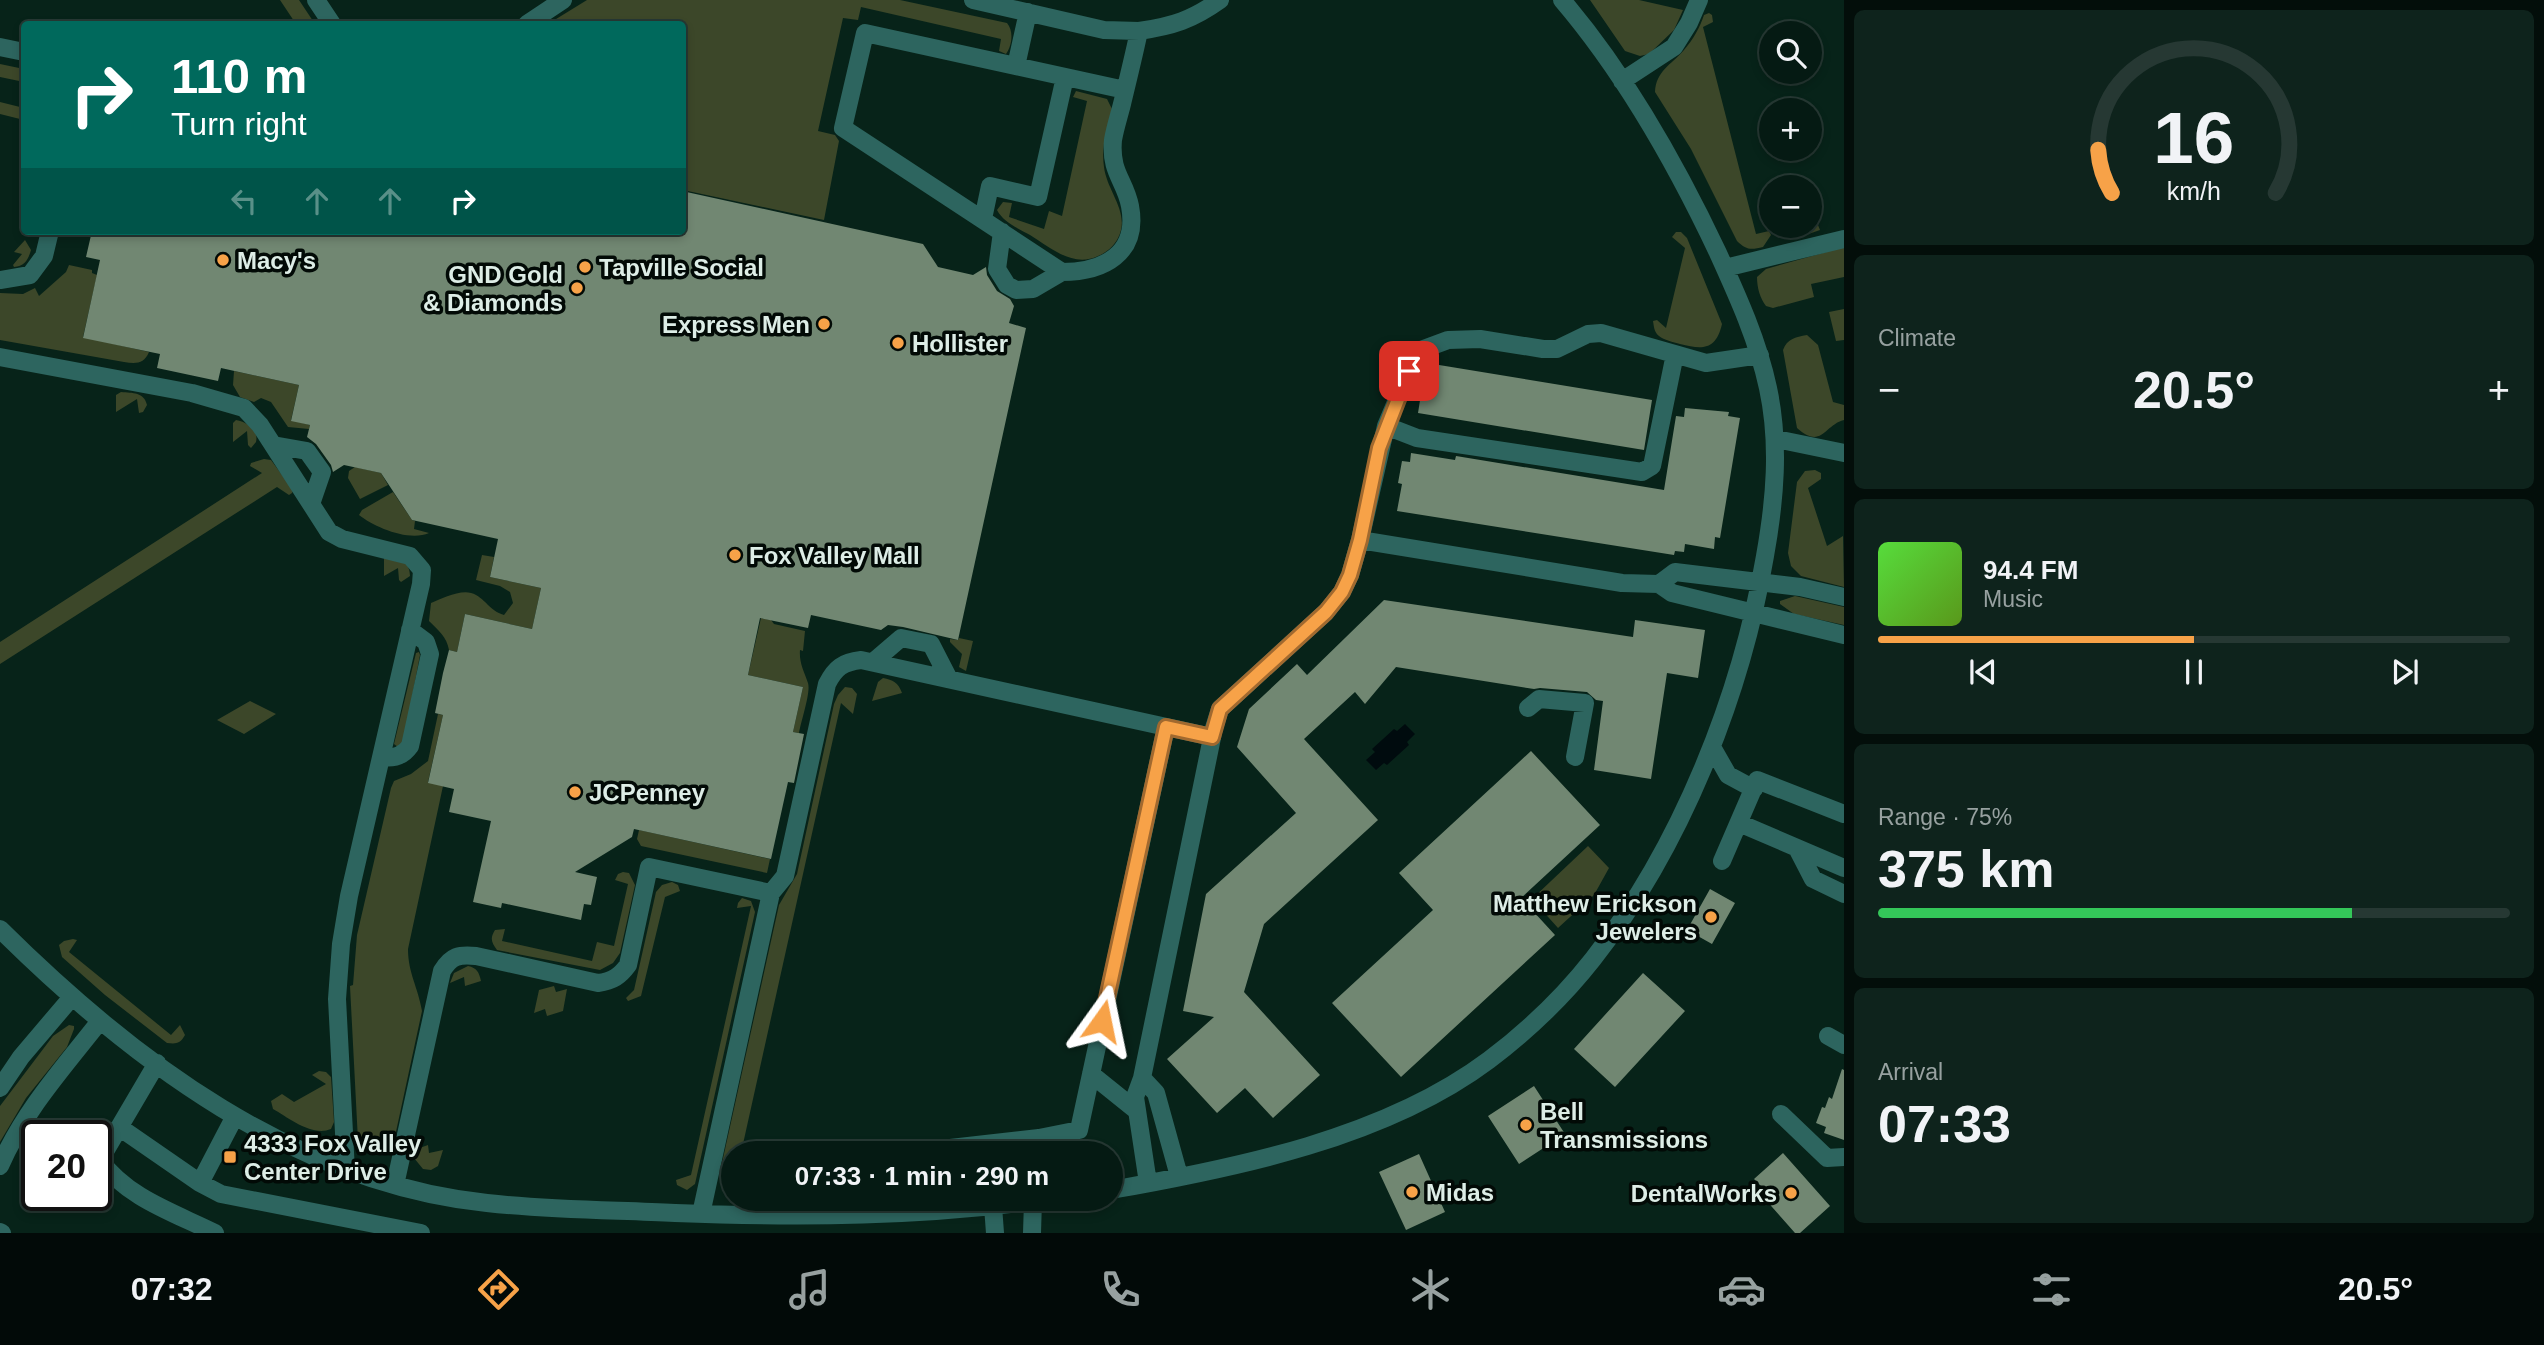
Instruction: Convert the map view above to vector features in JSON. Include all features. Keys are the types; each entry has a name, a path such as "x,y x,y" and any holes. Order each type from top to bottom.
{"street":[{"path":"316,0 330,21"},
{"path":"532,21 563,0"},
{"path":"972,0 1104,30 1139,31 1161,28 1197,16 1220,0"},
{"path":"1123,1188 1321,1142 1362,1128 1424,1100 1488,1061 1543,1014 1591,962 1635,900 1712,747 1732,693 1755,613 1772,515 1776,439 1769,390 1753,332 1689,193 1622,80 1562,0"},
{"path":"1622,80 1674,47 1699,0"},
{"path":"1016,66 1028,12"},
{"path":"1002,232 997,269 1007,285 1016,290 1032,289 1062,272 1079,272 1107,265 1124,247 1131,227 1130,205 1114,169 1113,140 1139,31"},
{"path":"1062,272 843,128 865,33 1125,90"},
{"path":"0,47 21,51"},
{"path":"983,219 990,186 1038,197 1065,77"},
{"path":"0,280 30,275 44,256 49,235"},
{"path":"1725,268 1844,239"},
{"path":"1148,1183 1135,1097 1142,1078 1220,709 1326,612 1342,592 1360,540 1386,426 1409,371 1422,350 1448,340 1480,339 1558,349 1588,334 1601,333 1706,363 1760,355"},
{"path":"1386,426 1417,438 1642,472 1652,466 1675,354"},
{"path":"0,357 192,393 244,408 260,425 330,532 342,539 410,556 422,570 349,895 341,944 337,999 346,1171"},
{"path":"1776,439 1844,453"},
{"path":"272,445 307,451 322,472 311,504"},
{"path":"1360,540 1622,583 1659,584 1672,593 1844,635"},
{"path":"1659,584 1675,572 1800,587 1844,597"},
{"path":"381,757 391,759 406,752 411,746 430,654 426,642 410,630"},
{"path":"873,662 901,638 931,644 949,679"},
{"path":"701,1214 771,893 785,876 827,684 841,665 861,660 873,662 1212,737"},
{"path":"1528,708 1539,698 1585,703 1576,757"},
{"path":"1011,1141 1079,1130 1166,727"},
{"path":"1712,747 1728,775 1754,789"},
{"path":"1723,861 1757,780 1844,814"},
{"path":"1739,822 1844,869"},
{"path":"1797,848 1812,879 1844,894"},
{"path":"395,1185 442,971 454,957 464,954 598,983 610,982 628,965 649,867 771,893"},
{"path":"0,929 100,1021 213,1104 304,1153 346,1171 395,1185 485,1203 701,1214 842,1216 946,1211"},
{"path":"0,1088 21,1057 72,997"},
{"path":"0,1166 21,1123 100,1021"},
{"path":"157,1063 100,1160 109,1173 161,1210 215,1233"},
{"path":"1091,1074 1137,1111"},
{"path":"1142,1078 1156,1093 1179,1176"},
{"path":"1781,1114 1827,1158 1844,1157"},
{"path":"200,1183 235,1116"},
{"path":"119,1126 220,1194 421,1233"},
{"path":"993,1211 995,1233"},
{"path":"1032,1233 1039,1211"}],"green space":[{"path":"280,0 299,0 313,21 294,21"},
{"path":"587,0 900,0 1007,23 1011,30 1011,39 1006,54 999,51 1001,39 861,7 858,20 843,18 818,131 835,135 839,141 824,220 686,191 686,21 553,21"},
{"path":"1590,0 1639,0 1683,10 1674,30 1649,54 1640,56 1625,51"},
{"path":"1704,15 1712,15 1713,22 1703,27 1756,234 1759,233 1759,238 1769,238 1763,247 1759,248 1746,248 1737,241 1691,149 1655,92 1661,73 1687,46"},
{"path":"0,64 21,68 21,81 0,77"},
{"path":"1076,91 1107,99 1112,109 1103,160 1122,220 1118,238 1110,249 1098,256 1080,260 1054,251 1007,222 997,210 1003,202 1012,203 1009,217 1044,229 1049,211 1062,216 1087,101 1073,97"},
{"path":"0,102 21,107 21,119 0,114"},
{"path":"1676,232 1681,232 1687,238 1722,324 1716,339 1707,346 1695,347 1669,341 1659,336 1654,329 1653,321 1657,320 1666,328 1685,248 1672,237"},
{"path":"25,240 31,250 29,257 23,264 14,267 22,254 14,252"},
{"path":"1844,247 1844,277 1811,284 1814,297 1773,308 1766,306 1759,293 1757,277 1766,269"},
{"path":"69,265 92,270 92,273 97,275 83,337 149,352 142,361 124,362 0,340 0,293 23,294 35,288 39,296 66,272"},
{"path":"1844,309 1844,340 1836,341 1829,312"},
{"path":"1807,335 1818,345 1833,402 1844,405 1844,420 1812,437 1797,428 1783,350 1792,339"},
{"path":"234,371 299,385 291,420 310,425 309,429 288,427 271,402 261,398 254,402 240,397 233,385"},
{"path":"121,392 137,394 143,398 147,405 143,412 139,413 137,399 116,412 116,395"},
{"path":"236,420 254,430 256,442 251,448 248,445 247,431 233,442 233,423"},
{"path":"271,460 293,490 292,493 289,495 277,487 0,664 0,642 262,473 250,466 251,463"},
{"path":"355,467 381,473 388,485 360,499 348,478 349,471"},
{"path":"1815,470 1821,473 1821,479 1808,488 1827,546 1843,536 1844,587 1801,576 1791,566 1788,553 1797,482 1805,471"},
{"path":"393,492 415,521 414,529 429,533 412,536 402,534 382,528 359,515 362,510"},
{"path":"482,555 494,557 490,577 541,588 532,629 465,614 457,652 449,650 444,637 429,621 431,603 466,592 480,598 504,615 513,603 510,592 500,586 476,580"},
{"path":"384,558 405,563 410,576 401,582 398,568 384,576"},
{"path":"1795,596 1844,607 1844,625 1794,614 1780,604 1780,601"},
{"path":"761,618 805,631 803,651 800,650 800,655 809,687 799,733 793,732 803,687 748,675"},
{"path":"950,639 973,641 966,671 959,667 962,654 950,642"},
{"path":"419,652 403,745 399,748 394,744 416,653"},
{"path":"883,678 895,682 902,693 872,701 878,682"},
{"path":"845,687 852,688 857,694 853,714 841,703 744,1141 727,1141 779,905 797,874 838,695"},
{"path":"250,701 276,714 244,734 217,720"},
{"path":"438,714 443,715 428,782 443,786 408,949 422,1011 394,1141 389,1151 379,1155 367,1152 358,1141 350,986 353,985 357,935 391,788 394,781 411,774 428,761"},
{"path":"639,830 770,859 767,873 641,846 637,839"},
{"path":"1588,846 1609,868 1594,895 1558,928 1532,899"},
{"path":"629,873 635,885 620,953 613,963 600,970 497,950 493,945 495,930 505,929 502,941 592,961 597,942 614,946 628,884 615,880 618,874"},
{"path":"672,882 678,885 680,891 665,897 641,996 628,1001 626,998 634,990 656,892 662,885"},
{"path":"742,898 751,901 755,912 695,1184 687,1190 677,1185 676,1180 691,1175 751,906 737,908"},
{"path":"77,940 69,952 171,1035 180,1025 185,1035 181,1040 167,1043 105,995 62,957 59,945"},
{"path":"468,966 477,971 481,981 465,986 464,977 450,983 454,973"},
{"path":"554,986 556,992 567,989 563,1011 547,1016 545,1009 534,1013 539,990"},
{"path":"69,1025 74,1026 74,1029 67,1047 26,1098 0,1142 0,1106 53,1036"},
{"path":"319,1071 326,1072 331,1077 334,1122 331,1129 324,1131 309,1129 293,1121 273,1109 271,1101 282,1094 294,1102 326,1084 312,1075"},
{"path":"428,1145 429,1153 443,1150 438,1166 431,1170 423,1169 414,1158 414,1150"}],"shaded area":[{"path":"1405,724 1415,734 1407,742 1409,745 1387,765 1384,763 1376,770 1366,760 1375,752 1372,749 1394,729 1397,731"}],"building":[{"name":"Fox Valley Mall","path":"686,192 923,244 938,267 973,275 986,267 987,275 997,291 1010,299 1014,306 1009,323 1026,328 958,640 903,627 888,625 881,630 811,615 808,628 760,618 748,675 803,687 793,732 804,734 794,783 788,782 771,859 634,829 632,837 575,872 597,877 591,905 584,904 581,920 502,903 501,908 473,902 491,821 449,812 454,789 428,783 443,715 435,713 443,673 449,650 457,652 465,614 532,629 541,588 490,577 498,539 412,520 381,473 344,465 333,472 316,444 307,437 310,425 291,421 299,385 221,368 218,381 157,368 160,354 83,338 100,260 86,257 91,235 686,235"},
{"path":"1433,364 1652,400 1644,450 1418,413 1424,375 1430,376"},
{"path":"1685,408 1729,412 1728,416 1740,418 1720,538 1715,537 1714,549 1685,544 1684,552 1675,551 1674,555 1397,511 1402,484 1398,483 1402,461 1410,462 1411,453 1455,460 1456,456 1664,490 1676,416 1684,417"},
{"path":"1384,600 1633,637 1635,620 1705,630 1698,678 1667,673 1651,779 1594,770 1603,701 1596,700 1587,692 1534,689 1396,667 1365,704 1355,692 1304,739 1378,820 1264,924 1244,992 1320,1075 1273,1118 1245,1088 1217,1113 1167,1059 1214,1017 1183,1011 1206,894 1296,813 1237,747 1249,709 1297,664 1307,675"},
{"path":"1531,751 1600,825 1521,898 1555,935 1401,1077 1332,1003 1433,910 1399,873"},
{"name":"Matthew Erickson Jewelers","path":"1710,889 1735,903 1712,944 1687,930"},
{"path":"1643,973 1685,1011 1615,1087 1574,1049"},
{"path":"1842,1069 1844,1140 1824,1133 1826,1127 1816,1123 1822,1107 1825,1108 1829,1097 1832,1099"},
{"name":"Bell Transmissions","path":"1534,1086 1565,1134 1519,1164 1488,1116"},
{"name":"DentalWorks","path":"1783,1153 1830,1206 1800,1233 1795,1233 1757,1190 1761,1186 1754,1179"},
{"name":"Midas","path":"1419,1154 1445,1212 1406,1230 1379,1172"}],"place":[{"name":"Macy's","path":"223,260"},
{"name":"Tapville Social","path":"585,267"},
{"name":"GND Gold & Diamonds","path":"577,288"},
{"name":"Express Men","path":"824,324"},
{"name":"Hollister","path":"898,343"},
{"name":"Fox Valley Mall","path":"735,555"},
{"name":"JCPenney","path":"575,792"},
{"name":"Matthew Erickson Jewelers","path":"1711,917"},
{"name":"Bell Transmissions","path":"1526,1125"},
{"name":"4333 Fox Valley Center Drive","path":"230,1157"},
{"name":"Midas","path":"1412,1192"},
{"name":"DentalWorks","path":"1791,1193"}],"route":[{"path":"1102,1021 1166,727 1212,737 1220,709 1326,612 1342,592 1360,540 1379,448 1409,371"}]}
